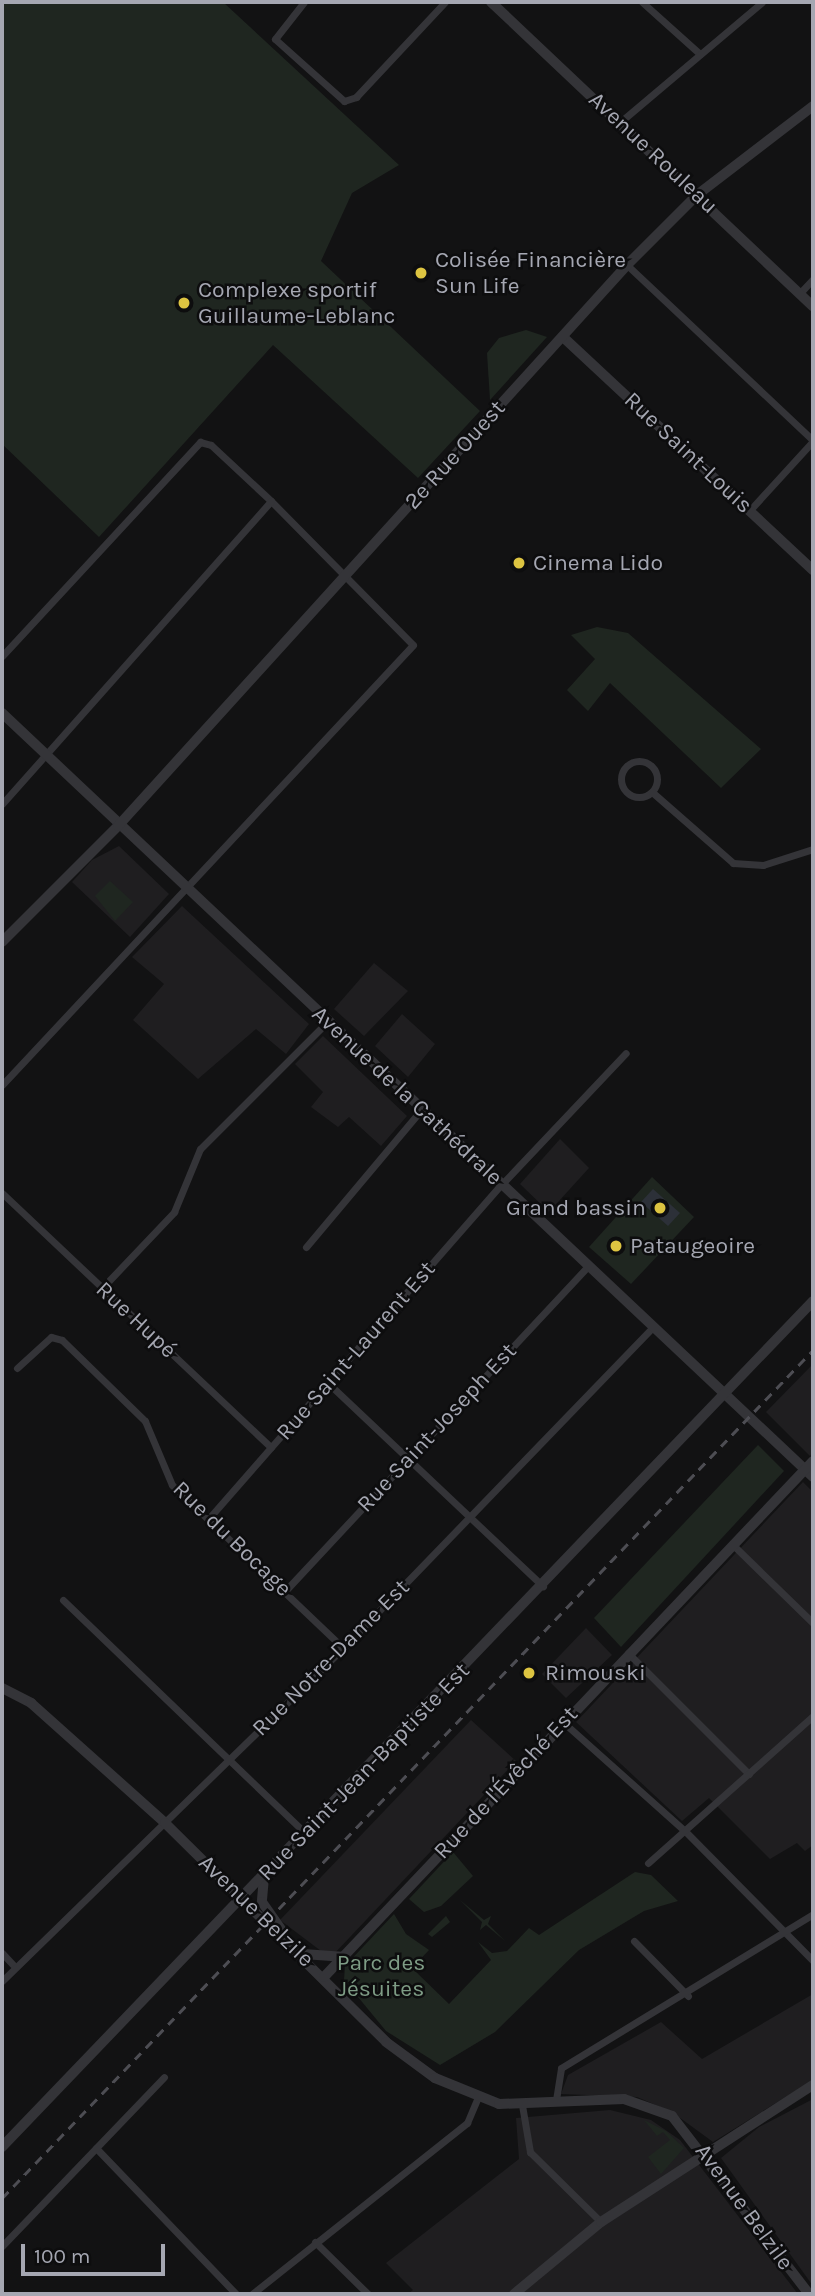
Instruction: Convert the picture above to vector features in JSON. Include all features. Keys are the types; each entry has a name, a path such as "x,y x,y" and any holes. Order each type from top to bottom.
{"street":[{"path":"304,2 274,35 347,101 445,2"},
{"name":"Avenue Rouleau","path":"491,2 813,306"},
{"path":"642,2 700,54"},
{"path":"620,123 762,2"},
{"name":"2e Rue Ouest","path":"2,942 118,826 627,265 697,195 813,106"},
{"path":"627,265 813,441 750,510"},
{"path":"800,293 813,279"},
{"name":"Rue Saint-Louis","path":"563,337 813,570"},
{"path":"2,656 200,442 211,445 271,501 346,573 413,645 2,1085"},
{"path":"2,804 271,501"},
{"name":"Avenue de la Cathédrale","path":"2,713 118,826 813,1477"},
{"path":"652,792 657,782 652,766 642,761 626,766 621,778 629,794 652,792 733,863 763,865 813,849"},
{"path":"102,1288 174,1212 200,1149 327,1022"},
{"name":"Rue Saint-Laurent Est","path":"210,1517 502,1184 626,1053"},
{"path":"306,1247 421,1110"},
{"name":"Rue Hupé","path":"2,1193 271,1447"},
{"name":"Rue Saint-Joseph Est","path":"286,1590 587,1266"},
{"name":"Rue Saint-Jean-Baptiste Est","path":"2,2147 244,1898 303,1832 543,1586 813,1301"},
{"name":"Rue Notre-Dame Est","path":"2,1981 343,1648 653,1326"},
{"name":"Rue du Bocage","path":"17,1368 51,1337 62,1340 145,1421 172,1485 210,1517 343,1648"},
{"path":"328,1383 543,1586"},
{"name":"Rue de l'Évêché Est","path":"324,1977 628,1653 813,1461"},
{"path":"732,1544 813,1623"},
{"path":"63,1600 303,1832"},
{"path":"628,1653 748,1774"},
{"name":"Avenue Belzile","path":"2,1688 31,1703 165,1823 303,1954 407,2060 477,2100 522,2105 556,2100 624,2099 652,2107 687,2129 809,2294"},
{"path":"648,1863 813,1716"},
{"path":"563,1722 684,1831 813,1961"},
{"path":"264,1877 262,1902 285,1938"},
{"path":"556,2100 561,2068 688,1996 813,1914"},
{"path":"634,1941 688,1996"},
{"path":"2,1953 15,1967"},
{"path":"303,1954 342,1957"},
{"path":"2,2246 164,2077"},
{"path":"514,2294 601,2222 813,2085"},
{"path":"252,2294 467,2123 477,2100"},
{"path":"522,2105 530,2152 601,2222"},
{"path":"96,2148 236,2294"},
{"path":"315,2242 368,2294"}],"shaded area":[{"path":"119,846 169,894 130,937 72,882 92,860"},
{"path":"182,906 309,1024 286,1054 256,1029 198,1079 133,1020 164,984 132,957"},
{"path":"374,963 408,991 364,1036 334,1009"},
{"path":"402,1014 435,1044 408,1077 375,1046"},
{"path":"323,1036 407,1116 381,1146 349,1117 338,1127 311,1107 323,1092 295,1064"},
{"path":"560,1139 589,1168 549,1212 520,1184"},
{"name":"Grand bassin","path":"653,1189 680,1213 668,1226 641,1202"},
{"name":"Pataugeoire","path":"612,1237 620,1237 625,1246 623,1253 612,1255 607,1250 607,1242"},
{"path":"813,1364 813,1452 810,1456 766,1412"},
{"path":"803,1482 813,1492 813,1845 805,1851 797,1843 770,1859 709,1798 682,1821 576,1722"},
{"path":"586,1628 612,1655 566,1698 542,1674"},
{"path":"471,1720 516,1761 334,1954 321,1951 280,1920"},
{"path":"813,1994 813,2080 713,2142 672,2112 637,2097 561,2094 568,2075 661,2022 702,2059"},
{"path":"813,2099 813,2286 721,2158 759,2127"},
{"path":"610,2110 651,2120 680,2140 798,2294 408,2294 413,2290 386,2263 519,2159 516,2118"}],"green space":[{"name":"Complexe sportif Guillaume-Leblanc","path":"2,2 223,2 399,165 352,193 321,261 480,411 418,478 273,345 99,537 2,444"},
{"path":"526,330 547,337 490,400 487,353 499,338"},
{"path":"597,627 628,633 761,749 721,788 610,683 588,711 567,690 595,659 571,635"},
{"path":"110,881 133,902 115,921 95,896"},
{"path":"652,1177 694,1217 631,1284 589,1247"},
{"path":"758,1445 784,1471 621,1647 594,1618"},
{"name":"Parc des Jésuites","path":"453,1852 473,1876 441,1906 424,1912 409,1899"},
{"name":"Parc des Jésuites","path":"635,1872 651,1875 678,1901 644,1911 579,1950 495,2032 440,2065 386,2031 344,1980 345,1966 394,1914 406,1934 429,1950 412,1968 449,2004 491,1960 478,1942 492,1953 507,1951 529,1928 539,1935"},
{"path":"460,1900 484,1920 491,1916 488,1924 505,1941 486,1925 480,1930 482,1922"},
{"path":"446,1916 450,1922 432,1937 428,1934"},
{"path":"644,2120 666,2131 684,2148 661,2174 648,2157 670,2140 663,2132 657,2136"}],"railway":[{"path":"2,2198 813,1350"}],"place":[{"name":"Colisée Financière Sun Life","path":"421,273"},
{"name":"Complexe sportif Guillaume-Leblanc","path":"184,303"},
{"name":"Cinema Lido","path":"519,563"},
{"name":"Grand bassin","path":"660,1208"},
{"name":"Pataugeoire","path":"616,1246"},
{"name":"Rimouski","path":"529,1673"}]}
